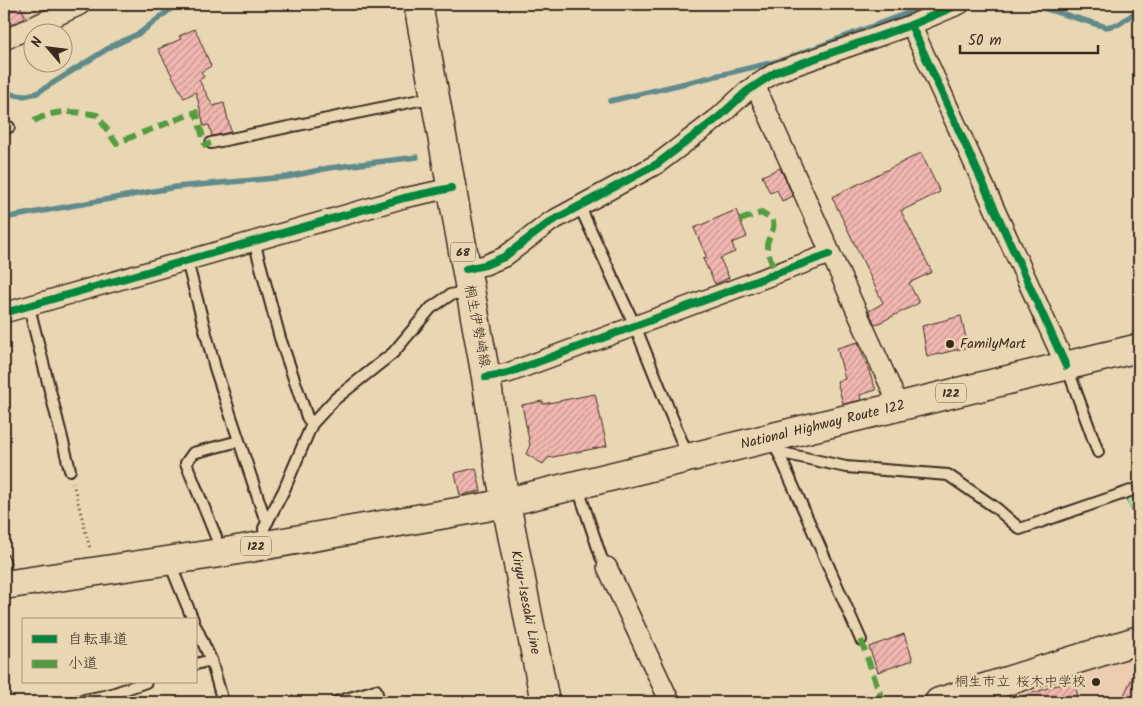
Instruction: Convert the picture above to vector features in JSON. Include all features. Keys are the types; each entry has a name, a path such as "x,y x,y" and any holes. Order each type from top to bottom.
{"main road":[{"name":"桐生伊勢崎線","path":"418,4 486,377 506,501"},
{"name":"National Highway Route 122","path":"506,501 689,458 775,445 897,407 1139,348"},
{"name":"122","path":"5,577 169,561 266,533 486,507 506,501"},
{"name":"Kiryu-Isesaki Line","path":"506,501 545,702"},
{"path":"939,702 1139,640"}],"street":[{"path":"4,40 81,4"},
{"path":"468,280 485,265 504,257 550,222 657,164 719,117 755,85 776,72 911,25 960,4"},
{"path":"911,25 1066,366"},
{"path":"755,85 760,92 829,254 892,390 897,407"},
{"path":"4,313 404,198 451,188"},
{"path":"486,377 508,373 829,254"},
{"path":"607,567 670,702"}],"lane":[{"path":"211,143 368,109 435,97"},
{"path":"579,205 635,326 689,458"},
{"path":"254,241 280,338 307,418 312,424"},
{"path":"187,261 215,368 262,513 266,533"},
{"path":"266,533 312,424 335,399 393,353 437,304 468,280"},
{"path":"29,307 70,470"},
{"path":"1066,366 1098,452"},
{"path":"216,537 186,463 193,453 239,441"},
{"path":"775,445 846,467 948,475 996,508 1020,529 1139,488"},
{"path":"775,445 861,640"},
{"path":"577,484 592,531 607,567"},
{"path":"169,561 192,618"},
{"path":"198,631 211,660 223,702"},
{"path":"198,663 211,660"},
{"path":"74,702 109,695 140,684"},
{"path":"336,702 376,690 379,702"}],"path":[{"path":"70,470 91,552"}],"shaded area":[{"path":"4,4 66,4 30,22 22,22 22,26 4,35"},
{"name":"桐生市立 桜木中学校","path":"1139,656 1139,702 990,702 1117,663"}],"green space":[{"path":"1139,493 1139,525 1126,499"}],"building":[{"path":"4,4 19,4 26,18 4,28"},
{"path":"195,29 211,66 201,72 204,77 199,80 213,106 224,103 231,132 212,136 209,125 204,126 196,92 184,98 158,49 181,39 179,36"},
{"path":"921,153 940,192 901,211 932,272 909,283 919,303 875,325 869,311 883,303 832,197"},
{"path":"780,168 793,196 782,201 777,190 770,193 762,176"},
{"path":"736,210 747,237 732,243 735,252 720,258 729,278 715,284 703,259 707,258 694,228"},
{"path":"961,316 968,347 927,357 922,326"},
{"path":"858,342 876,390 860,395 861,400 843,404 837,381 845,379 837,348"},
{"path":"595,394 607,446 548,458 543,464 526,454 530,445 522,405 543,401 543,404"},
{"path":"476,468 481,491 460,495 455,473"},
{"path":"904,634 913,660 878,672 869,647"},
{"path":"1139,662 1139,702 1121,702"},
{"path":"1073,680 1080,702 1014,702 1014,699"}],"waterway":[{"path":"4,93 23,96 37,93 112,46 140,33 177,4"},
{"path":"610,101 783,60 931,4"},
{"path":"1030,4 1106,27 1119,24 1136,12"},
{"path":"4,218 176,187 287,177 329,168 417,157"}],"marked path":[{"path":"34,121 49,114 65,112 97,115 116,143 196,112 205,145 211,143"},
{"path":"740,220 761,213 772,219 773,229 767,248 776,273"},
{"path":"861,640 883,702"}],"cycle path":[{"path":"466,269 485,265 504,257 550,222 657,164 719,117 747,91 776,72 911,25 960,4"},
{"path":"911,25 1066,366"},
{"path":"4,313 404,198 451,188"},
{"path":"486,377 508,373 829,254"}],"place":[{"name":"FamilyMart","path":"950,344"},
{"name":"桐生市立 桜木中学校","path":"1096,682"}]}
